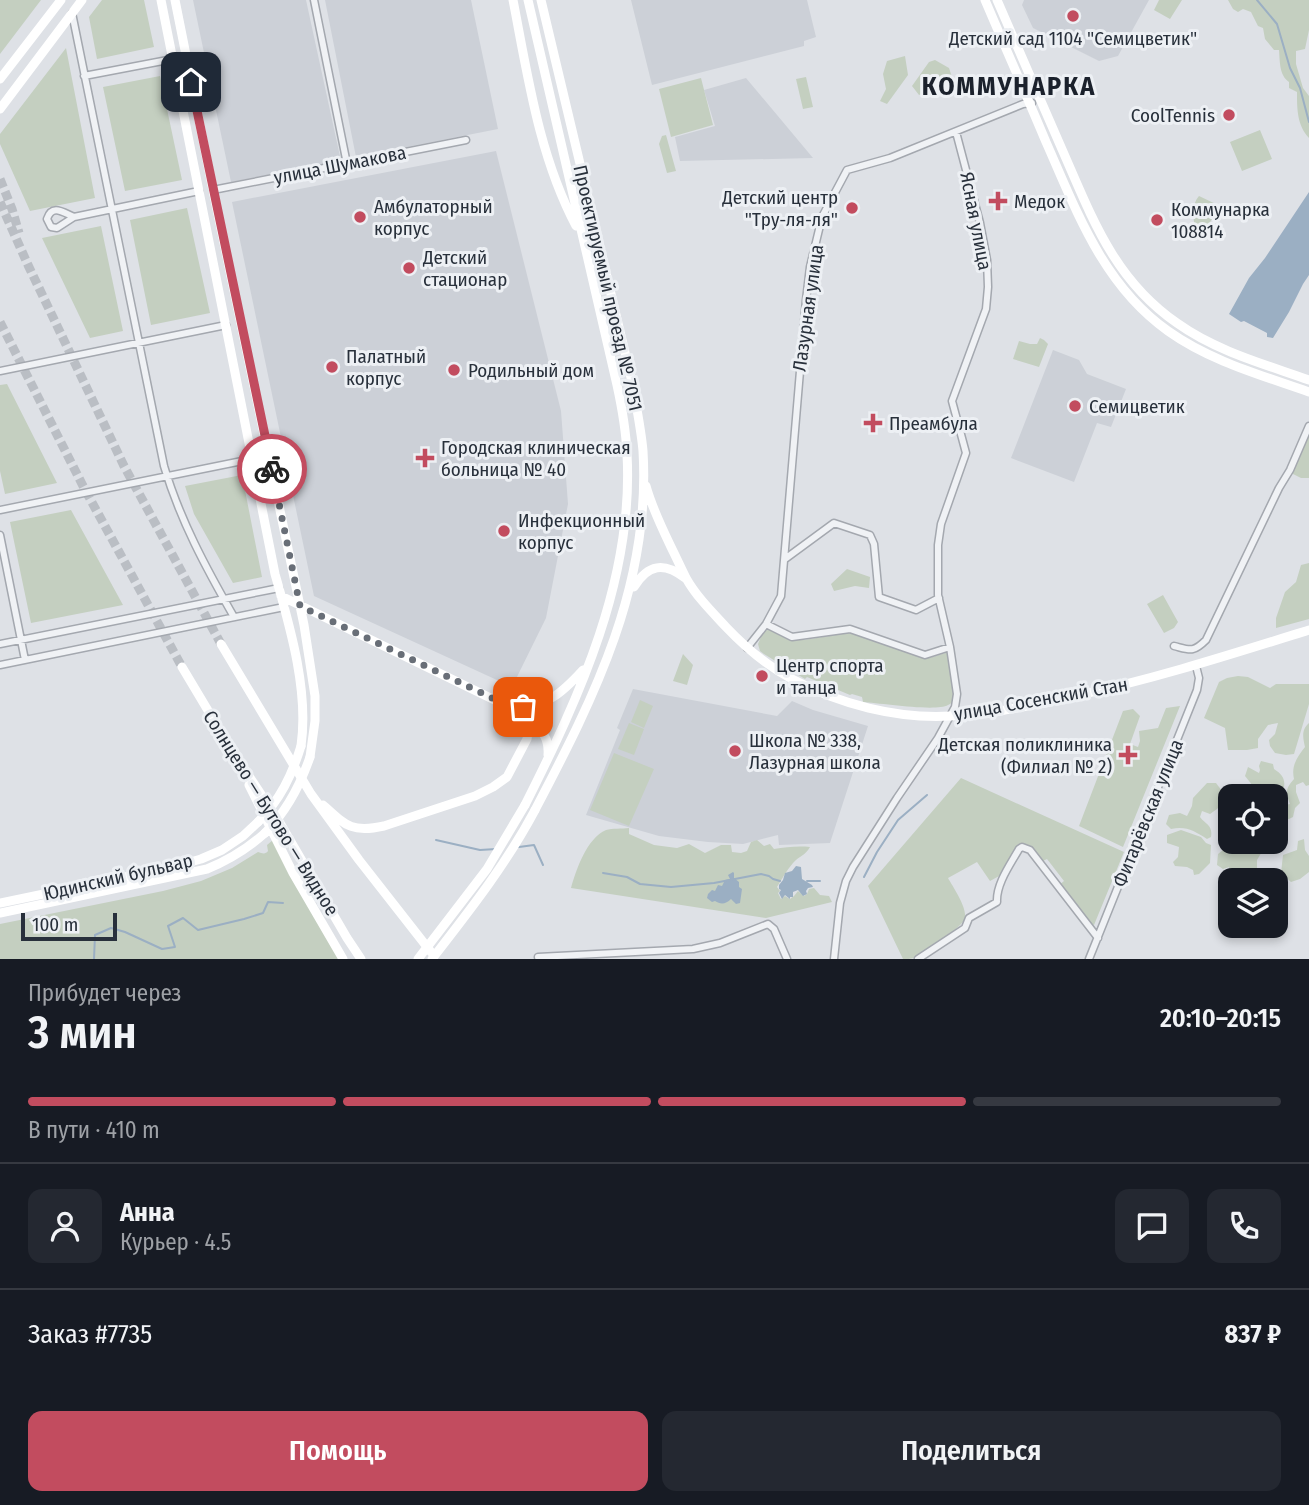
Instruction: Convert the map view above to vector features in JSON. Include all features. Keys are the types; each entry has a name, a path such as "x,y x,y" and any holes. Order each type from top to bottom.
{"main road":[{"path":"0,79 61,0"},
{"path":"0,109 82,0"},
{"name":"Юдинский бульвар","path":"0,903 173,867 222,850 258,822 282,792 295,767 301,746 304,728 303,700 297,665 252,458 161,0"},
{"path":"175,0 300,606"},
{"path":"513,0 543,145 568,210 582,237"},
{"name":"Проектируемый проезд № 7051","path":"418,959 487,869 525,805 546,762 588,665 608,607 619,565 626,507 628,457 618,385 528,0"},
{"name":"Проектируемый проезд № 7051","path":"434,959 498,873 535,810 598,682 628,597 640,537 644,474 632,382 541,0"},
{"path":"985,0 1091,242 1112,276 1132,300 1167,330 1203,352 1309,392"},
{"path":"997,0 1100,235 1140,292 1175,322 1208,342 1309,380"},
{"name":"улица Сосенский Стан","path":"644,474 656,515 687,579 712,611 747,648 790,678 824,694 855,704 913,715 950,716 1014,708 1115,687 1196,666 1309,630"},
{"path":"628,597 640,577 652,568 669,568 687,579"},
{"path":"280,592 300,606 524,715 544,733 548,745 546,762"},
{"name":"Юдинский бульвар","path":"0,913 207,869 227,861 265,833 288,806 310,757 315,696 300,606"},
{"path":"221,644 311,794 359,860 420,936 434,959"},
{"path":"507,705 523,707 546,702 561,692 588,665"},
{"name":"Солнцево — Бутово — Видное","path":"182,667 361,959"},
{"path":"311,794 347,826 368,830 475,796 507,777 528,735 529,725 524,715"},
{"path":"231,749 293,873 344,959"}],"street":[{"path":"314,0 347,164"},
{"path":"72,13 166,476 190,537 234,617"},
{"path":"85,76 173,58"},
{"name":"Лазурная улица","path":"747,648 766,624 781,596 810,267 822,217 847,170 890,158 1023,104 1041,102"},
{"name":"Ясная улица","path":"950,716 957,694 939,598 938,544 941,524 967,453 952,401 986,309 988,287 987,260 980,223 956,131"},
{"name":"улица Шумакова","path":"213,190 466,140"},
{"path":"74,217 200,191"},
{"path":"0,371 226,325"},
{"path":"1174,646 1197,649 1206,640 1309,426"},
{"path":"0,510 252,458 261,453 266,442"},
{"path":"785,559 834,523 870,535 874,544 879,597 916,610 939,598"},
{"path":"0,535 25,660"},
{"path":"0,644 224,599 280,592"},
{"path":"0,665 284,607"},
{"path":"766,624 792,637 850,629 925,655 950,647"},
{"name":"Фитарёвская улица","path":"1089,959 1198,690 1196,666"},
{"path":"834,959 840,903 846,881 950,716"},
{"path":"918,959 965,928 968,919 997,902 996,894 1001,883 1022,847 1030,850 1098,938"},
{"path":"538,957 693,949 720,943 768,924 774,929 787,959"}],"shaded area":[{"path":"193,0 306,0 341,161 231,182"},
{"path":"325,0 471,0 498,129 356,157"},
{"path":"631,0 807,0 816,37 804,41 804,46 652,85"},
{"path":"1024,0 1149,0 1118,56 1099,61 1033,28 1022,5"},
{"path":"746,78 813,158 680,161 675,137 715,126 704,90"},
{"name":"Городская клиническая больница № 40","path":"496,151 561,411 568,504 546,618 512,687 314,596 232,202"},
{"name":"Семицветик","path":"1053,350 1079,360 1087,374 1126,389 1111,427 1097,423 1074,482 1011,458"},
{"name":"Школа № 338, Лазурная школа","path":"633,689 777,716 792,701 868,726 830,843 779,845 778,835 743,844 708,842 659,836 586,815 620,730 617,728"}],"green space":[{"path":"0,0 41,0 0,54"},
{"path":"102,0 144,0 154,47 97,59 89,17"},
{"path":"1159,0 1182,0 1170,19 1154,10"},
{"path":"1228,0 1309,0 1309,30 1305,49 1296,51 1296,64 1303,88 1309,96 1309,138 1300,122 1297,92 1289,88 1289,82 1282,72 1279,50 1274,50 1265,39 1263,28 1258,26 1251,12 1243,9 1238,12"},
{"path":"66,48 95,198 30,211 0,144 0,134"},
{"path":"905,56 908,75 887,104 880,101 886,89 883,74 887,61"},
{"path":"935,60 949,68 952,77 934,83 935,88 919,95 912,86 929,62"},
{"path":"160,76 182,180 125,191 103,87"},
{"path":"806,77 813,107 803,109 796,79"},
{"path":"701,78 713,125 671,137 659,89"},
{"path":"1260,130 1272,159 1242,171 1230,142"},
{"path":"666,135 676,171 667,173 659,144 662,136"},
{"path":"1199,196 1220,206 1204,232 1195,228 1194,207"},
{"path":"187,208 210,313 151,325 130,220"},
{"path":"101,226 123,331 90,338 42,238"},
{"path":"1040,338 1048,344 1039,367 1013,359 1019,341 1037,344"},
{"path":"7,384 57,483 5,494 0,471 0,385"},
{"path":"1309,435 1309,478 1301,478 1291,473"},
{"path":"242,475 262,577 233,583 194,514 185,486"},
{"path":"71,510 123,605 31,623 10,522"},
{"path":"1309,563 1309,619 1276,628 1276,618 1285,592 1296,582 1301,565"},
{"path":"847,569 870,577 869,588 855,586 834,591 831,584"},
{"path":"1163,595 1178,622 1174,628 1164,633 1147,604"},
{"path":"770,629 787,639 804,640 854,632 921,658 949,652 955,697 950,704 932,708 863,702 862,697 850,695 807,677 805,679 760,651 758,644 763,632"},
{"path":"683,654 693,665 687,685 673,681"},
{"path":"1238,676 1248,677 1270,688 1276,684 1309,684 1309,704 1294,754 1275,753 1270,746 1269,740 1275,734 1278,723 1268,725 1258,739 1258,748 1228,750 1225,728 1204,718 1219,682"},
{"path":"640,700 653,706 644,728 631,722"},
{"path":"1180,706 1123,847 1079,826 1123,711 1133,709 1140,716 1130,744 1138,747 1139,731 1158,728 1166,708"},
{"path":"629,723 644,729 634,755 618,749"},
{"path":"1309,723 1309,785 1306,786 1303,782 1296,785 1300,803 1295,808 1293,817 1288,819 1288,788 1294,779 1295,762 1305,747 1303,737"},
{"path":"614,753 654,769 629,826 590,810"},
{"path":"1261,761 1273,764 1274,769 1283,777 1284,784 1251,784 1245,776 1248,767 1259,773"},
{"path":"961,778 1124,852 1094,925 1090,924 1059,885 1064,881 1047,859 1043,861 1033,849 1019,847 1001,875 990,881 977,862 948,878 962,903 965,913 963,922 914,958 903,959 868,886"},
{"path":"1207,783 1216,783 1218,786 1218,808 1210,814 1202,811 1200,817 1210,828 1211,837 1207,839 1186,829 1171,829 1166,824 1169,815 1180,813 1187,816 1193,798"},
{"path":"629,828 629,834 654,845 677,848 689,844 705,853 721,845 731,845 732,852 741,853 747,851 751,842 757,840 764,846 770,844 774,849 810,847 788,869 777,887 780,891 778,893 781,899 785,896 790,899 798,891 804,896 809,889 814,888 820,895 829,896 832,902 766,918 571,888 579,864 593,840 606,830"},
{"path":"1181,830 1201,837 1211,845 1210,863 1199,874 1194,875 1193,870 1175,866 1173,862 1178,857 1179,847 1167,843 1167,835"},
{"path":"1304,839 1305,850 1309,856 1309,872 1291,882 1288,879 1288,868 1282,868 1283,855 1297,850 1298,841"},
{"path":"273,840 339,959 0,959 0,924 201,881 232,868 258,852 266,853 267,845"},
{"path":"1218,854 1261,854 1257,868 1222,868 1217,865"}],"water":[{"path":"1309,192 1309,275 1273,338 1267,337 1267,333 1229,314 1249,278"},
{"path":"796,866 801,867 802,879 813,887 808,888 807,894 803,896 798,890 793,892 790,899 785,895 782,899 779,885 785,873"},
{"path":"733,872 742,889 740,903 736,904 731,899 725,903 712,902 707,898 718,885 722,886 725,880 730,879 728,875"}],"waterway":[{"path":"1257,0 1277,24 1309,122"},
{"path":"864,877 898,820 927,795"},
{"path":"436,840 480,850 496,849"},
{"path":"519,847 534,845 543,865"},
{"path":"603,873 627,877 640,884 671,887 714,883 761,874 780,881"},
{"path":"807,881 820,881"},
{"path":"94,959 95,935 111,928 162,949 175,947 168,926 183,918 198,930 263,913 268,902 283,903"}],"tunnel":[{"path":"0,179 19,233"},
{"path":"0,202 124,466 221,644"},
{"path":"0,322 83,486 182,667"}],"way so far":[{"path":"272,469 300,606 507,705 523,707"}],"place":[{"name":"Детский сад 1104 \"Семицветик\"","path":"1073,16"},
{"name":"CoolTennis","path":"1229,115"},
{"name":"Медок","path":"998,201"},
{"name":"Детский центр \"Тру-ля-ля\"","path":"852,208"},
{"name":"Амбулаторный корпус","path":"360,217"},
{"name":"Коммунарка 108814","path":"1157,220"},
{"name":"Детский стационар","path":"409,268"},
{"name":"Палатный корпус","path":"332,367"},
{"name":"Родильный дом","path":"454,370"},
{"name":"Семицветик","path":"1075,406"},
{"name":"Преамбула","path":"873,423"},
{"name":"Городская клиническая больница № 40","path":"425,458"},
{"name":"Инфекционный корпус","path":"504,531"},
{"name":"Центр спорта и танца","path":"762,676"},
{"name":"Школа № 338, Лазурная школа","path":"735,751"},
{"name":"Детская поликлиника (Филиал № 2)","path":"1128,755"}],"district":[{"name":"КОММУНАРКА","path":"1009,86"}],"route":[{"path":"191,82 272,469"}]}
